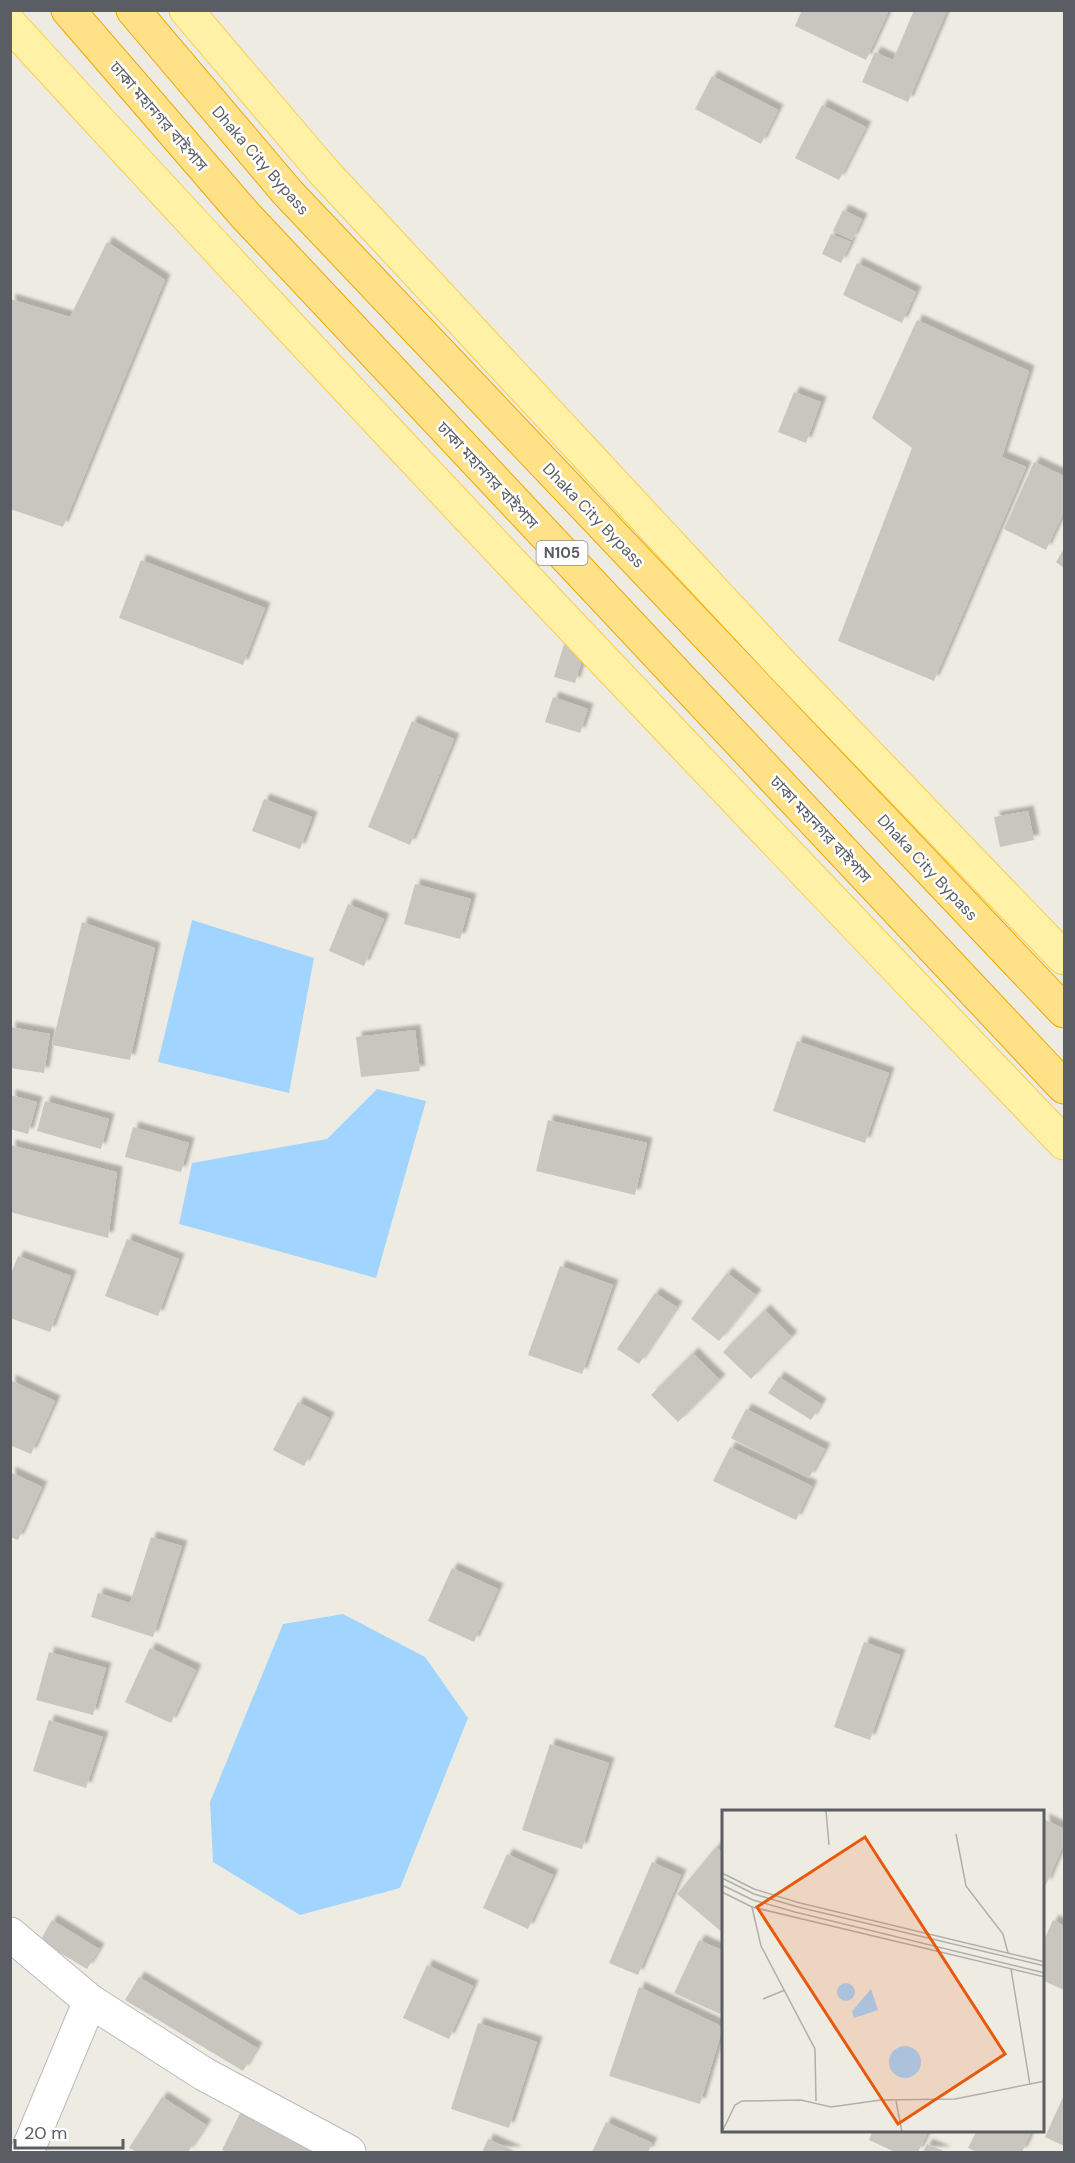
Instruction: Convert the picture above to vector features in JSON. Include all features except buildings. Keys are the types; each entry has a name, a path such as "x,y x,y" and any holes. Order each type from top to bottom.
{"highway":[{"name":"ঢাকা মহানগর বাইপাস","path":"68,10 244,215 1065,1088"},
{"name":"Dhaka City Bypass","path":"133,10 288,193 1065,1011"}],"main road":[{"path":"186,10 323,171 784,667 1065,958"},
{"path":"10,24 222,255 686,748 1065,1143"}],"street":[{"path":"10,1934 90,2001 204,2074 349,2152"},
{"path":"27,2152 90,2001"}],"water":[{"path":"192,920 314,958 289,1093 158,1062"},
{"path":"377,1089 426,1101 376,1278 179,1224 192,1163 327,1139"},
{"path":"343,1614 425,1657 468,1718 400,1888 300,1915 213,1862 210,1802 283,1624"}]}
